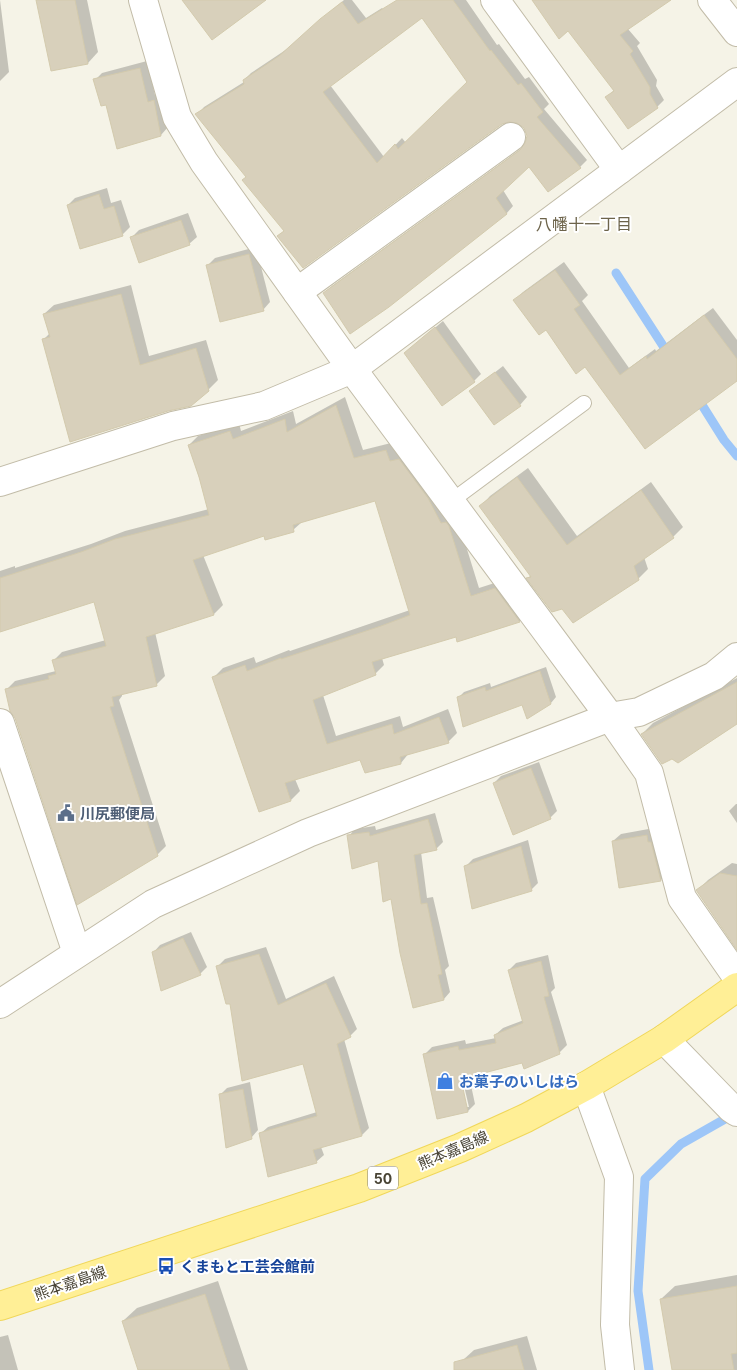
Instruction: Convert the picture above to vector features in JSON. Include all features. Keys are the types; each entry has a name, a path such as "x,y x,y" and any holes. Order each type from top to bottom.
{"main road":[{"name":"熊本嘉島線","path":"0,1306 359,1188 460,1148 526,1118 586,1086 664,1039 737,987"}],"street":[{"path":"143,0 177,117 204,162 352,369 610,717 649,774 682,898 737,977"},
{"path":"495,0 619,170"},
{"path":"712,0 737,32"},
{"path":"0,482 173,426 264,406 352,369 737,82"},
{"path":"297,292 511,137"},
{"path":"0,1004 153,904 308,833 610,717 638,712 714,676 737,657"},
{"path":"0,723 77,953"},
{"path":"664,1039 737,1112"},
{"path":"586,1086 619,1177 615,1325 620,1370"}],"lane":[{"path":"450,502 584,403"}],"building":[{"path":"36,0 75,0 88,64 51,71"},
{"path":"182,0 266,0 212,40"},
{"path":"397,0 453,0 490,51 518,85 521,83 543,112 537,117 581,168 548,192 529,167 496,198 507,214 389,307 350,334 323,293 520,150 527,136 524,128 517,123 509,122 502,124 303,268 277,236 284,231 242,180 246,177 195,114 244,84 243,80 279,56 342,2 358,24","holes":["422,18 467,82 398,149 395,144 377,163 323,92"]},
{"path":"532,0 671,0 620,35 633,51 630,54 650,87 650,94 658,108 628,129 605,97 614,91 568,31 559,39"},
{"path":"140,68 148,102 154,100 161,136 117,149 106,105 101,106 93,79"},
{"path":"99,194 104,209 114,206 123,236 80,249 67,205"},
{"path":"181,220 190,245 139,263 130,237"},
{"path":"249,254 264,311 220,322 206,265"},
{"path":"555,270 580,305 574,309 620,375 646,356 647,359 704,315 737,359 737,381 645,449 585,367 576,374 546,330 539,335 513,300"},
{"path":"121,294 140,365 196,348 209,391 191,406 168,411 70,442 42,339 50,337 43,314"},
{"path":"435,327 475,382 442,406 404,353"},
{"path":"495,372 521,406 494,425 469,391"},
{"path":"336,405 354,458 386,450 390,461 399,459 428,498 441,523 446,522 449,526 471,596 495,588 520,622 457,642 456,637 372,662 376,675 313,700 327,744 392,724 394,734 439,717 449,743 400,757 401,764 365,773 360,760 285,783 291,801 259,812 212,677 245,665 247,671 410,615 375,501 293,525 294,532 265,540 264,536 193,560 214,615 146,637 157,686 112,697 114,706 110,707 158,856 77,905 15,718 10,711 5,689 49,679 48,676 56,674 52,660 106,646 94,602 0,632 0,578 115,539 209,515 188,445 230,431 233,439 285,419 287,432"},
{"path":"517,477 567,545 641,490 674,538 634,566 639,580 573,623 562,609 552,612 526,578 531,577 479,506"},
{"path":"540,671 551,704 527,719 522,705 463,727 457,697 485,687 486,691"},
{"path":"737,682 737,724 678,763 672,759 662,764 641,734"},
{"path":"531,768 551,819 513,835 493,783"},
{"path":"428,819 437,850 414,855 421,904 427,903 442,974 438,975 444,1000 413,1008 400,953 391,899 383,902 378,861 352,869 347,835 369,832 370,836"},
{"path":"647,835 648,842 651,842 661,881 619,888 612,841"},
{"path":"521,846 532,891 472,909 464,866"},
{"path":"720,873 737,876 737,950 696,890"},
{"path":"183,938 201,975 161,991 152,952"},
{"path":"259,954 278,1005 326,983 351,1037 337,1044 362,1136 313,1150 317,1163 268,1177 259,1133 317,1116 303,1064 242,1081 230,1004 226,1004 216,966"},
{"path":"541,961 549,996 544,997 560,1054 524,1069 522,1063 461,1079 468,1112 437,1119 423,1054 458,1046 459,1050 496,1043 494,1035 523,1023 508,970"},
{"path":"243,1089 252,1139 226,1148 219,1094"},
{"path":"737,1286 737,1353 731,1354 734,1370 672,1370 660,1299"},
{"path":"205,1294 230,1370 138,1370 122,1321"},
{"path":"517,1345 524,1370 454,1370 454,1362"}],"waterway":[{"path":"616,273 669,355"},
{"path":"697,397 724,440 737,456"},
{"path":"649,1370 638,1291 645,1179 681,1144 732,1115"}],"place":[{"name":"川尻郵便局","path":"66,813"},
{"name":"お菓子のいしはら","path":"445,1081"},
{"name":"くまもと工芸会館前","path":"166,1266"}],"district":[{"name":"八幡十一丁目","path":"584,224"}]}
